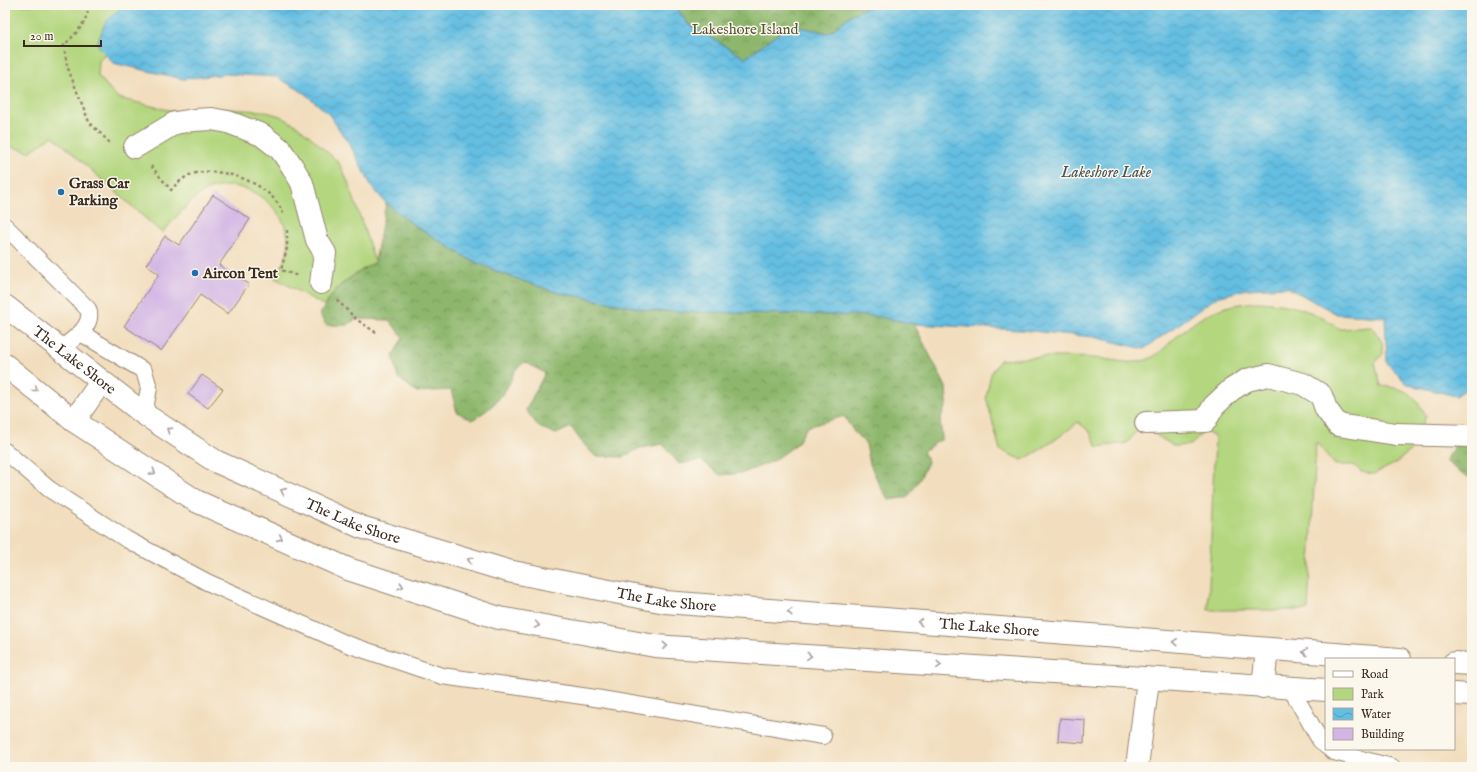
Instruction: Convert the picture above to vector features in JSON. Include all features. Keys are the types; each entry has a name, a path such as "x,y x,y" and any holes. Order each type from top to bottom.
{"street":[{"path":"135,147 175,123 194,120 211,119 228,122 262,135 280,150 302,183 316,240 325,253 321,283"},
{"name":"The Lake Shore","path":"5,306 59,350 144,414 215,460 361,527 508,571 665,602 1385,658"},
{"path":"5,365 74,421 196,501 348,569 499,618 655,646 1148,680 1325,690"},
{"path":"1146,423 1205,422 1214,406 1231,390 1247,380 1268,375 1303,384 1321,395 1326,410 1338,426 1396,434 1472,436"},
{"path":"74,421 101,382"},
{"path":"1263,687 1267,650"},
{"path":"1455,663 1472,664"},
{"path":"1138,767 1148,680"},
{"path":"1455,694 1472,695"}],"lane":[{"path":"5,226 88,309 89,316 81,333 59,350"},
{"path":"81,333 144,371 149,388 144,414"},
{"path":"5,451 50,489 126,539 207,582 347,644 442,676 589,697 823,736"},
{"path":"1291,689 1320,740 1325,745"},
{"path":"1331,750 1334,752 1392,767"}],"path":[{"path":"89,5 88,13 78,33 64,45 67,66 89,122 112,145 135,147 171,190 178,182 196,173 218,172 245,178 265,191 281,208 285,220"},
{"path":"287,226 287,248 281,270 321,283 356,320 378,334"}],"green space":[{"path":"5,5 128,5 121,33 99,61 98,76 118,98 181,113 202,116 223,109 263,111 280,116 296,125 339,163 349,184 375,262 346,280 329,298 325,306 275,278 288,250 288,237 284,224 277,212 268,202 257,194 232,186 207,190 189,204 162,233 53,136 29,152 9,146 5,143"},
{"name":"Lakeshore Island","path":"675,5 873,5 852,14 829,33 790,25 745,58 688,24"},
{"path":"386,203 414,225 467,258 498,272 555,292 654,311 875,316 914,324 946,387 947,402 940,420 942,439 923,451 928,462 908,497 889,500 881,488 870,464 866,444 854,432 844,416 807,427 797,444 773,461 743,473 720,475 701,460 679,464 663,444 640,448 623,457 595,456 581,441 571,427 556,434 539,427 526,410 545,373 525,362 514,372 509,385 499,399 487,410 472,420 457,412 451,390 417,392 398,378 393,356 403,337 389,320 356,319 347,325 326,325 320,315 331,293 354,275 375,262"},
{"path":"1256,302 1290,306 1311,312 1340,329 1372,327 1382,342 1383,354 1375,363 1381,386 1397,388 1413,397 1422,408 1426,416 1411,450 1396,463 1374,474 1361,472 1354,465 1335,465 1316,442 1308,610 1208,610 1215,437 1204,431 1191,445 1174,446 1141,426 1127,443 1097,447 1090,432 1078,422 1065,433 1037,452 1022,460 1000,450 986,397 991,374 1000,360 1068,357 1139,362 1150,359 1185,329 1212,312 1231,306"},
{"path":"1472,435 1472,478 1463,475 1446,461 1459,437"}],"water":[{"name":"Lakeshore Lake","path":"123,5 675,5 688,24 745,58 790,25 829,33 852,14 873,5 1472,5 1472,385 1456,396 1407,384 1387,363 1385,317 1337,314 1287,287 1247,289 1217,297 1144,349 1094,337 1020,330 914,324 875,316 654,311 555,292 498,272 467,258 414,225 386,203 372,187 350,145 328,113 304,93 277,77 226,74 183,79 113,63 97,44 105,23"}],"building":[{"name":"Aircon Tent","path":"213,195 250,219 219,265 249,284 228,314 200,295 161,351 124,326 159,274 146,265 165,236 179,245"},
{"path":"202,375 223,389 208,408 188,394"},
{"path":"1060,718 1085,720 1084,743 1058,741"}],"place":[{"name":"Grass Car Parking","path":"61,192"},
{"name":"Aircon Tent","path":"195,273"}]}
